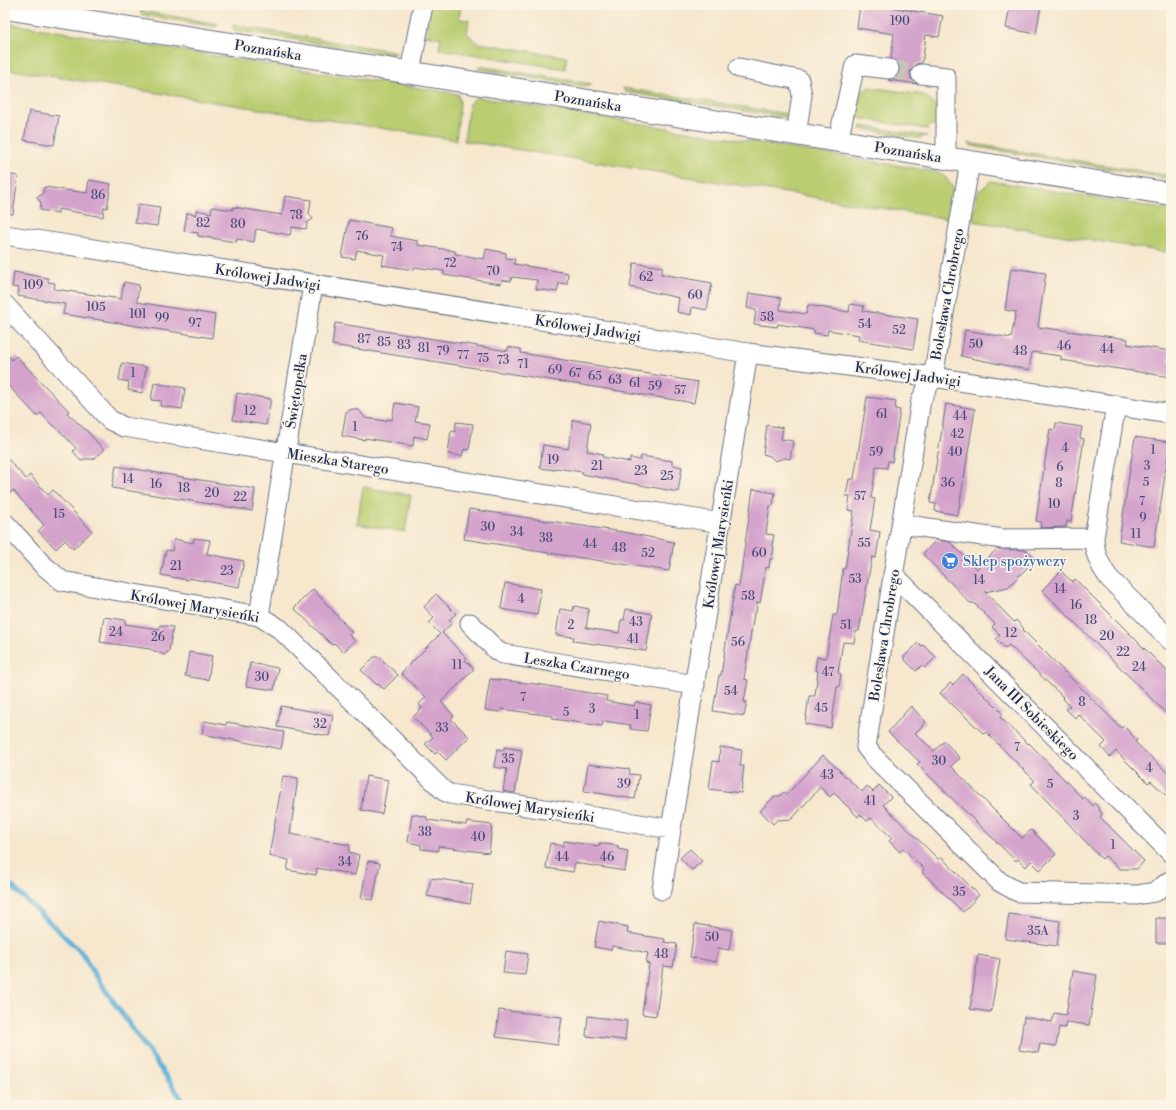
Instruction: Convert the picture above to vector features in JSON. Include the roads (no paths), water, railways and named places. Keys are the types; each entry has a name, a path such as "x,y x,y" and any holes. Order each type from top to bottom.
{"main road":[{"name":"Poznańska","path":"5,8 1171,194"}],"street":[{"path":"410,72 423,5"},
{"path":"838,141 855,65 889,69"},
{"path":"739,68 799,80 802,95 796,135"},
{"path":"921,74 946,77 946,158"},
{"name":"Bolesława Chrobrego","path":"970,162 933,377 921,400 866,747 873,756 1000,882 1018,892 1137,895 1155,892 1171,880"},
{"name":"Królowej Jadwigi","path":"5,235 748,353 933,377 1171,414"},
{"name":"Świętopełka","path":"259,616 313,285"},
{"name":"Mieszka Starego","path":"5,305 110,420 115,424 124,427 721,522"},
{"name":"Królowej Marysieńki","path":"5,523 42,564 62,582 259,616 280,629 444,791 450,794 671,829 748,353"},
{"path":"1116,405 1094,538 1095,552 1101,568 1109,578 1171,641"},
{"path":"902,524 1003,540 1094,538"},
{"name":"Jana III Sobieskiego","path":"893,574 1171,853"},
{"name":"Leszka Czarnego","path":"470,623 497,651 503,654 695,685"},
{"path":"662,890 671,829"}],"waterway":[{"path":"5,880 83,954 92,971 186,1105"}],"tunnel":[{"path":"889,69 921,74"}],"place":[{"name":"Sklep spożywczy","path":"950,561"}]}
